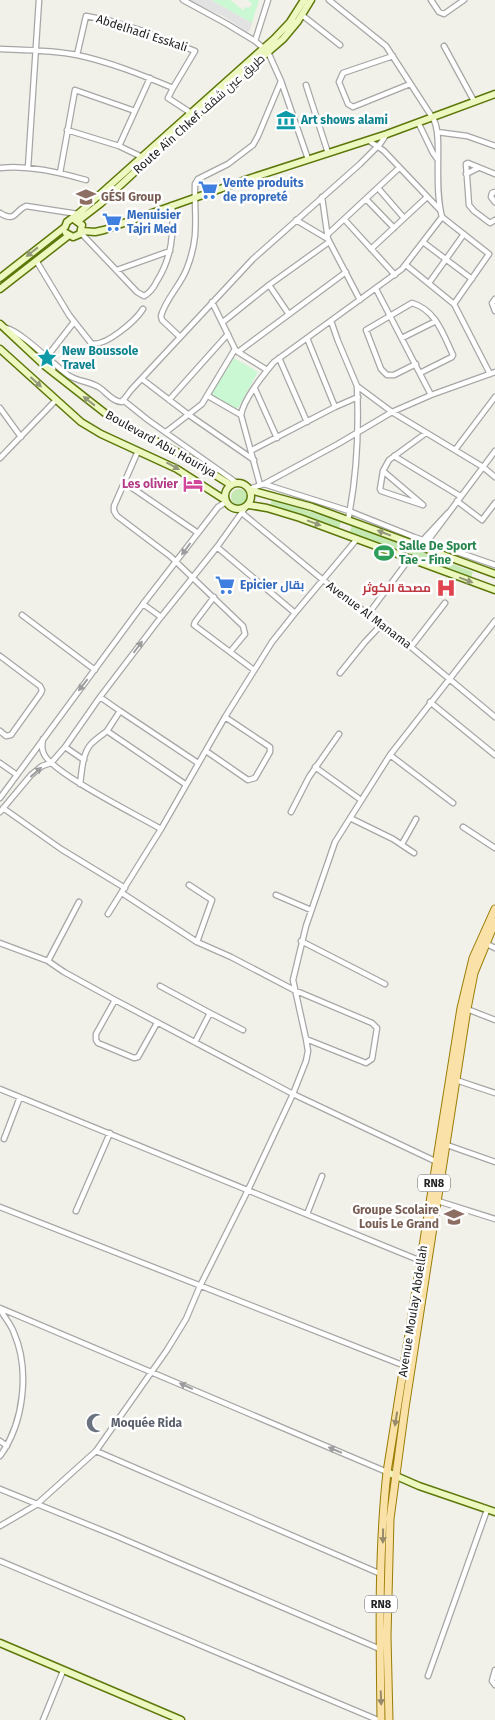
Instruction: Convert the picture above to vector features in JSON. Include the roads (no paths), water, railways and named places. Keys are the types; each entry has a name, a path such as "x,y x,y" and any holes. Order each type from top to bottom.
{"main road":[{"name":"Route Aïn Chkef طريق عين شقف","path":"76,219 100,204 266,50 287,25 304,0"},
{"name":"Route Aïn Chkef طريق عين شقف","path":"76,219 191,113 266,50 283,39 312,0"},
{"path":"0,289 68,236 76,237 82,232 104,230 328,152 387,134 495,94"},
{"path":"0,278 65,227 67,222 76,219 82,226 82,232"},
{"path":"65,227 68,236"},
{"name":"Boulevard Abu Houriya","path":"2,326 45,366 110,417 234,484"},
{"name":"Boulevard Abu Houriya","path":"0,349 81,422 101,434 177,469 226,501"},
{"path":"495,574 348,520 290,500 250,489 245,485 234,484 226,492 226,501 234,509 267,508 300,518 495,590"},
{"path":"245,508 252,496 250,489"},
{"name":"Avenue Moulay Abdellah","path":"380,1720 381,1574 387,1472 465,989 473,958 495,909"},
{"name":"Avenue Moulay Abdellah","path":"389,1720 388,1586 390,1519 406,1399 467,1010 474,973 495,922"},
{"path":"387,1472 419,1486 495,1512"},
{"path":"0,1644 181,1720"}],"street":[{"path":"28,168 39,0"},
{"path":"183,0 221,20 266,50 281,81 308,159"},
{"path":"254,41 268,0"},
{"path":"329,0 376,36 386,46 432,116 437,132 440,210 442,216 492,254 454,304"},
{"path":"431,0 439,12 444,14 464,0"},
{"path":"302,15 340,45"},
{"name":"Abdelhadi Esskali","path":"77,55 86,16 111,21 143,31 195,51 173,88"},
{"path":"444,46 474,102"},
{"path":"0,49 35,50 77,55 150,78 173,88 168,98 191,113"},
{"path":"393,56 343,73 340,82 348,104 353,107 410,84"},
{"path":"119,146 150,78"},
{"path":"180,337 162,320 161,316 186,272 192,255 197,227 194,198 195,184 198,179 239,156 256,142 281,81"},
{"path":"306,85 328,152"},
{"path":"60,173 75,90 134,111"},
{"path":"418,122 438,160"},
{"path":"67,130 119,146 142,157"},
{"path":"437,132 468,136 495,146"},
{"path":"2,326 14,331 73,378 92,383 118,402 122,402 253,259 378,146 387,134"},
{"path":"368,140 378,146 440,210"},
{"path":"494,223 488,222 470,207 466,174 467,163 495,174"},
{"path":"0,168 28,168 60,173 86,180"},
{"path":"223,322 328,239 344,219 399,168"},
{"path":"466,174 478,168"},
{"path":"378,188 404,218"},
{"path":"495,192 492,193 491,197 495,202"},
{"path":"322,197 328,239 360,300"},
{"path":"371,249 427,197"},
{"path":"366,199 394,228"},
{"path":"82,232 137,292 144,296 148,294 158,280 170,251 174,229 172,205"},
{"path":"0,213 12,217 26,206 76,219"},
{"path":"262,484 241,415 244,404 267,370 279,358 395,276 406,266 442,216"},
{"path":"344,219 395,276"},
{"path":"296,220 328,239"},
{"path":"429,283 464,234"},
{"path":"423,242 472,279"},
{"path":"117,270 170,251"},
{"path":"36,262 74,322 89,341 96,345 132,322 143,309"},
{"path":"250,489 392,412 431,395 492,373 454,304 406,266"},
{"path":"166,432 202,404 237,350 346,272"},
{"path":"269,285 288,314"},
{"path":"376,289 431,395"},
{"path":"495,299 492,303 495,311"},
{"path":"212,302 237,350 267,370"},
{"path":"416,364 390,376 387,375 381,369 366,330 408,304 414,303 431,314 453,356 420,373"},
{"path":"331,321 357,386 358,397 358,432 348,520"},
{"path":"402,338 436,321"},
{"path":"46,358 74,322"},
{"path":"169,400 228,334"},
{"path":"307,338 335,407"},
{"path":"279,358 307,422"},
{"path":"142,379 254,460"},
{"path":"357,386 392,412 483,467 495,477"},
{"path":"255,389 277,438"},
{"path":"208,396 241,415"},
{"path":"252,450 358,397"},
{"path":"454,450 495,397"},
{"path":"0,458 56,400"},
{"path":"124,400 234,484"},
{"path":"0,408 21,437"},
{"path":"384,471 423,504 380,489 384,471 389,460 426,433"},
{"path":"138,451 114,506 114,511 117,516 157,545 193,577 245,630 230,652"},
{"path":"423,548 425,540 447,517 460,496 495,451"},
{"path":"394,456 460,496"},
{"path":"125,483 198,533"},
{"path":"262,484 349,511 495,565"},
{"path":"0,798 143,604 218,507 226,501"},
{"path":"457,501 482,520 495,504"},
{"path":"245,508 217,547 160,617 65,747 51,763 36,770 2,810 198,942 294,990 372,1023 377,1028 372,1059 366,1063 306,1039"},
{"name":"Avenue Al Manama","path":"245,508 323,580 411,647 495,717"},
{"path":"108,914 124,891 225,717 272,642 357,539"},
{"path":"217,547 295,613"},
{"path":"369,614 410,558"},
{"path":"214,597 194,622 194,625 254,670"},
{"path":"411,647 445,603"},
{"path":"143,604 160,617"},
{"path":"22,615 95,670"},
{"path":"0,1526 36,1505 96,1451 181,1328 293,1094 306,1061 308,1051 293,980 301,941 335,842 390,754 495,621"},
{"path":"340,673 382,624"},
{"path":"0,656 40,686 42,690 11,735 6,736 0,732"},
{"path":"100,697 198,763"},
{"path":"430,702 495,755"},
{"path":"80,784 84,760 90,746 107,731 120,711"},
{"path":"206,751 248,780 255,778 270,752 270,747 225,717"},
{"path":"107,731 186,784"},
{"path":"291,812 315,767 339,734"},
{"path":"42,739 44,754 51,763 80,784 161,829"},
{"path":"65,747 84,760"},
{"path":"390,754 453,803"},
{"path":"0,763 17,775"},
{"path":"315,767 360,800"},
{"path":"350,818 402,844 414,853"},
{"path":"402,844 416,819"},
{"path":"463,826 495,848"},
{"path":"189,885 212,900 198,942"},
{"path":"276,896 311,910"},
{"path":"48,960 79,902"},
{"path":"301,941 385,984"},
{"path":"0,943 48,960 64,972 115,1000 293,1094 437,1162"},
{"path":"485,943 495,948"},
{"path":"160,986 243,1030"},
{"path":"115,1000 96,1034 98,1043 134,1058 138,1057 157,1022"},
{"path":"467,1010 495,1020"},
{"path":"195,1042 210,1013"},
{"path":"456,1080 495,1093"},
{"path":"0,1089 421,1261"},
{"path":"4,1139 20,1097"},
{"path":"76,1211 110,1133"},
{"path":"447,1145 495,1162"},
{"path":"307,1214 322,1176"},
{"path":"438,1201 495,1219"},
{"path":"0,1207 405,1366"},
{"path":"0,1308 387,1472"},
{"path":"0,1308 14,1331 19,1347 22,1369 20,1407 14,1431 0,1456"},
{"path":"0,1441 7,1446"},
{"path":"96,1451 381,1574"},
{"path":"0,1489 116,1536 380,1649"},
{"path":"428,1676 487,1510"},
{"path":"0,1561 380,1720"},
{"path":"495,1670 492,1681 495,1685"},
{"path":"44,1720 64,1671"}],"place":[{"name":"Art shows alami","path":"286,120"},
{"name":"Vente produits de propreté","path":"208,190"},
{"name":"GÉSI Group","path":"86,197"},
{"name":"Menuisier Tajri Med","path":"112,222"},
{"name":"New Boussole Travel","path":"47,358"},
{"name":"Les olivier","path":"193,484"},
{"name":"Salle De Sport Tae - Fine","path":"384,553"},
{"name":"Epicier بقال","path":"225,585"},
{"name":"مصحة الكوثر","path":"446,588"},
{"name":"Groupe Scolaire Louis Le Grand","path":"454,1217"},
{"name":"Moquée Rida","path":"96,1423"}]}
